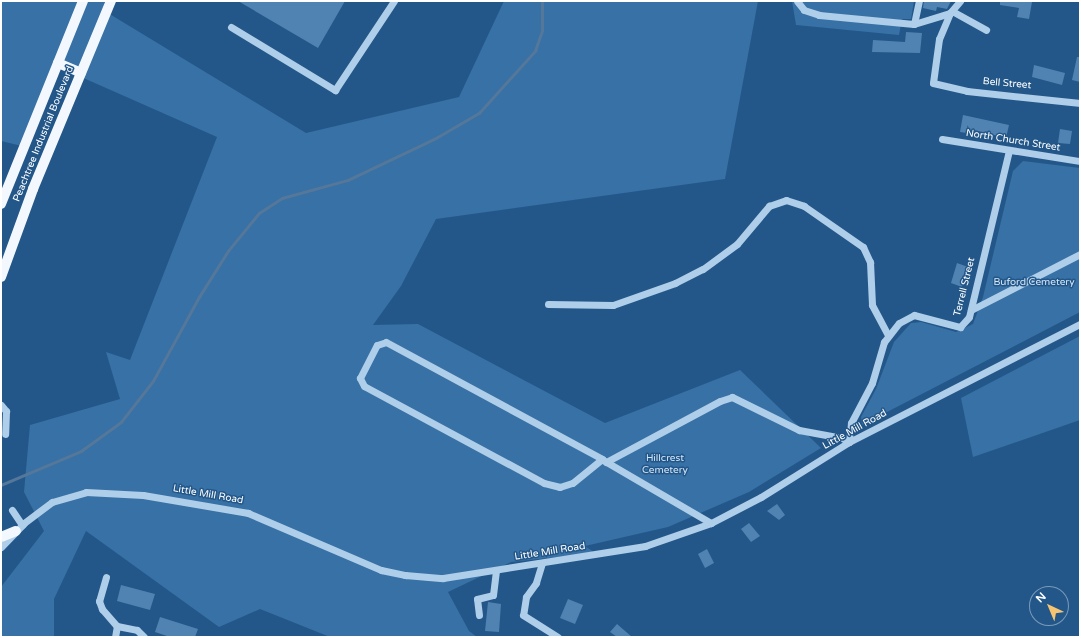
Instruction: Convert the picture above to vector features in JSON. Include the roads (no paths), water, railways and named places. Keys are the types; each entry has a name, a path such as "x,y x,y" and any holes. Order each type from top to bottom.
{"main road":[{"name":"Peachtree Industrial Boulevard","path":"1,204 83,1"},
{"name":"Peachtree Industrial Boulevard","path":"1,277 81,73 111,1"},
{"path":"58,63 81,73"},
{"path":"1,536 19,528"}],"street":[{"path":"231,28 335,90 394,1"},
{"path":"797,1 804,10 819,15 914,24 951,12 960,1"},
{"path":"914,24 919,1"},
{"path":"951,12 986,30"},
{"name":"Bell Street","path":"951,12 939,39 933,83 967,91 1080,103"},
{"name":"North Church Street","path":"942,139 1009,151 1080,161"},
{"name":"Terrell Street","path":"849,442 851,423 872,383 888,336 899,323 914,315 960,327 966,323 971,310 1009,151"},
{"path":"548,304 613,305 675,283 704,269 737,244 770,206 786,200 824,218 863,247 870,262 872,305 888,336"},
{"path":"971,310 1080,254"},
{"name":"Little Mill Road","path":"1,547 19,528 52,502 86,492 143,495 248,513 381,570 443,578 496,571 644,546 711,523 761,498 849,442 1080,324"},
{"path":"711,523 604,460 386,342 377,345 360,378 364,386 544,483 560,487 572,483 604,460 720,401 732,397 799,430 842,438 849,442"},
{"path":"1,405 6,411 5,434"},
{"path":"12,510 19,528"},
{"path":"542,563 536,584 526,597 523,615 558,637"},
{"path":"479,615 477,599 493,594 496,571"},
{"path":"106,577 99,601 110,620 117,626 137,630 144,637"},
{"path":"115,637 117,626"}],"waterway":[{"path":"1,485 81,451 121,422 153,381 199,297 228,251 259,213 282,198 348,180 436,138 479,113 535,51 542,31 542,1"}],"park label":[{"name":"Buford Cemetery","path":"1034,283"},
{"name":"Hillcrest Cemetery","path":"665,464"}]}
